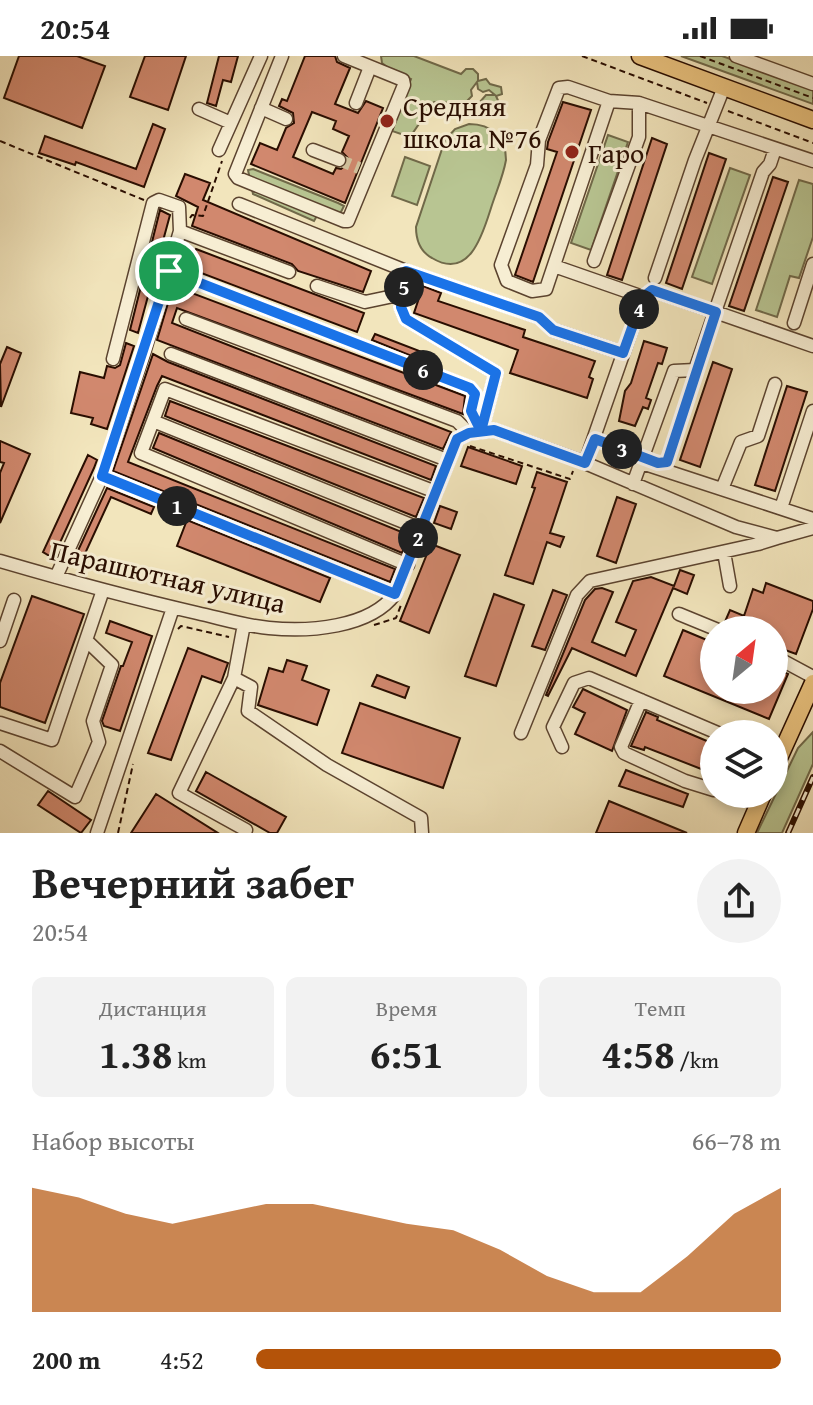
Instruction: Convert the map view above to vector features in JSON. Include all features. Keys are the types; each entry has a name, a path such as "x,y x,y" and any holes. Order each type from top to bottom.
{"main road":[{"path":"640,56 813,120"},
{"path":"788,731 813,680"},
{"path":"746,833 757,808"}],"street":[{"path":"219,150 261,56"},
{"path":"282,56 235,174 238,178 348,221 363,170 404,85 403,80 344,56"},
{"path":"736,56 813,84"},
{"path":"773,70 779,56"},
{"path":"356,103 370,67"},
{"path":"609,101 546,289 532,291 507,281 501,265 537,165 539,140 559,88 568,87 609,101 639,103 813,161"},
{"path":"655,278 695,160 724,87"},
{"path":"594,261 639,137 639,103"},
{"path":"261,108 286,119"},
{"path":"199,109 231,123"},
{"path":"633,484 674,371 695,370 763,172 770,164 775,149"},
{"path":"313,150 339,160"},
{"path":"56,577 102,476 169,271 180,231 179,207 159,200 153,203 113,359"},
{"path":"239,204 406,271 539,317 553,330 623,353"},
{"path":"180,231 289,272"},
{"path":"794,323 813,264"},
{"path":"554,266 643,297"},
{"path":"169,271 470,388 475,394 471,411 475,432"},
{"path":"406,271 401,307 406,319 496,373 475,432"},
{"path":"317,286 365,302 403,294"},
{"path":"580,465 595,439 643,297 652,290 813,346"},
{"path":"186,319 457,421 475,432 494,430 736,527 777,538"},
{"path":"171,354 447,460"},
{"path":"722,489 741,442 758,436 775,384"},
{"path":"408,565 141,453 165,389 436,492"},
{"path":"781,508 813,411"},
{"path":"153,421 421,529"},
{"name":"Парашютная улица","path":"0,561 244,624 288,629 369,616 398,600 447,460 457,439 475,432"},
{"path":"643,460 813,519"},
{"path":"102,476 398,600"},
{"path":"521,733 577,595 590,581 724,552 813,528"},
{"path":"724,552 730,586"},
{"path":"0,723 52,740 103,590"},
{"path":"0,641 14,600"},
{"path":"97,833 173,608"},
{"path":"679,614 700,623"},
{"path":"244,624 234,678 179,793 246,830"},
{"path":"0,751 75,797 99,742 93,721 112,665 87,641"},
{"path":"788,665 813,680"},
{"path":"234,678 251,687 248,711 327,765 421,818 422,833"},
{"path":"562,747 553,727 574,683 589,678 700,725"},
{"path":"641,700 621,747 624,753 700,786"}],"path":[{"path":"582,56 813,143"},
{"path":"700,56 813,98"},
{"path":"0,141 153,203"},
{"path":"667,462 695,370"},
{"path":"595,439 643,460"},
{"path":"458,449 473,445 570,479 580,465"},
{"path":"371,626 396,618 398,600"},
{"path":"178,629 181,626 242,640"},
{"path":"118,833 133,762"}],"green space":[{"path":"381,56 414,56 461,74 466,69 473,69 478,74 478,81 486,79 490,84 501,87 502,94 496,96 501,107 494,115 483,113 479,103 486,95 495,95 489,90 483,92 478,89 477,82 471,90 472,96 465,103 434,102 410,137 392,131 411,79 391,70 382,63"},
{"path":"681,56 722,56 813,88 813,104"},
{"path":"469,124 496,134 503,145 506,160 479,241 465,259 445,263 432,258 422,249 416,227 445,140 455,129"},
{"path":"608,135 628,142 591,250 571,243"},
{"path":"405,157 430,166 417,205 392,196"},
{"path":"730,168 750,175 712,284 692,277"},
{"path":"253,169 344,206 340,214 318,214 314,221 253,194 248,170"},
{"path":"799,180 813,184 813,237 799,278 790,276 777,317 756,310"},
{"path":"813,732 813,764 782,833 757,833 769,808 788,808 788,769 798,748"}],"building":[{"path":"19,56 77,56 105,66 82,128 4,98"},
{"path":"145,56 186,56 168,110 130,97"},
{"path":"219,56 238,56 231,82 223,80 216,106 207,103"},
{"path":"305,56 335,56 337,62 350,68 335,104 358,113 366,101 383,108 345,203 251,164 260,143 277,150 286,128 294,123 293,113 279,106 282,99 287,101","holes":["312,112 336,121 333,129 349,136 342,152 348,158 347,164 341,169 336,168 333,174 293,157"]},
{"path":"563,102 591,110 533,282 515,275 557,152 547,149"},
{"path":"153,124 165,129 144,187 76,162 75,165 39,153 45,136 136,169"},
{"path":"652,138 667,144 622,280 607,275"},
{"path":"709,153 726,159 682,289 666,283"},
{"path":"185,174 210,183 203,200 371,271 363,292 298,271 292,264 192,226 198,207 176,196"},
{"path":"773,177 788,182 744,311 729,306"},
{"path":"160,210 170,215 138,333 130,330"},
{"path":"196,249 364,313 357,332 188,268"},
{"path":"174,283 182,286 181,289 465,396 463,414 177,308 172,323 451,432 443,449 157,340"},
{"path":"423,286 441,293 438,301 525,330 523,337 595,361 589,377 593,379 587,398 510,373 518,350 414,313"},
{"path":"375,334 422,352 419,359 372,340"},
{"path":"644,341 667,348 662,364 658,363 646,398 651,400 648,409 643,407 635,426 619,421 625,391 631,383"},
{"path":"126,343 134,346 107,429 91,424 93,418 71,413 80,372 104,378 107,366 115,368 120,365"},
{"path":"7,347 21,353 1,407 0,364"},
{"path":"153,354 436,466 431,480 162,376 157,386 128,462 395,569 390,582 113,471"},
{"path":"713,362 732,369 700,467 680,460"},
{"path":"787,386 807,392 775,491 755,485"},
{"path":"170,401 424,498 416,517 165,416"},
{"path":"159,433 409,535 402,553 153,448"},
{"path":"0,441 30,454 0,523 0,473 4,463 0,462"},
{"path":"468,447 522,466 516,484 461,466"},
{"path":"88,455 97,460 53,558 43,552"},
{"path":"537,472 567,482 550,533 564,537 560,547 547,542 533,584 505,575 535,488 532,487"},
{"path":"107,488 154,507 151,514 111,497 83,558 76,555"},
{"path":"617,497 636,504 616,563 597,556"},
{"path":"440,506 457,512 451,529 434,523"},
{"path":"187,520 330,578 320,602 177,546"},
{"path":"431,544 460,555 429,633 400,621"},
{"path":"680,570 694,575 687,594 673,588 636,676 572,648 546,695 585,600 595,589 613,592 592,642 625,656 636,630 616,622 633,581 651,577 674,586"},
{"path":"766,583 813,601 813,609 796,654 788,651 788,616 744,616 753,589 763,593"},
{"path":"553,590 567,595 545,650 532,646"},
{"path":"494,594 524,605 496,686 465,676"},
{"path":"32,596 84,614 45,723 0,707 0,683"},
{"path":"730,610 744,616 727,616"},
{"path":"110,621 152,636 120,731 104,726 102,721 132,642 106,633"},
{"path":"683,630 700,637 700,691 664,676"},
{"path":"188,648 228,663 221,683 202,676 171,760 148,753"},
{"path":"287,660 307,666 302,680 329,690 317,725 258,705 269,668 283,672"},
{"path":"377,675 409,687 405,698 372,686"},
{"path":"583,689 627,710 612,751 575,734 585,713 573,707"},
{"path":"360,703 460,738 443,788 342,753"},
{"path":"732,704 775,704 769,719"},
{"path":"646,712 658,717 657,720 700,738 700,769 645,747 644,750 631,746"},
{"path":"626,770 688,794 683,807 619,786"},
{"path":"206,772 286,817 277,833 270,833 196,791"},
{"path":"48,791 91,820 81,833 38,805"},
{"path":"156,794 218,833 131,833"},
{"path":"609,801 687,833 596,833"}],"tunnel":[{"path":"339,160 359,168"}],"railway":[{"path":"788,833 813,777"}],"place":[{"name":"Средняя школа №76","path":"387,121"},
{"name":"Гаро","path":"572,152"}],"route":[{"path":"169,271 470,388 475,394 471,411 481,431 496,373 406,319 401,307 406,271 539,317 553,330 623,353 643,297 652,290 716,312 667,462 658,463 595,439 585,463 494,430 469,433 457,439 452,448 395,594 102,476 169,271"}]}
